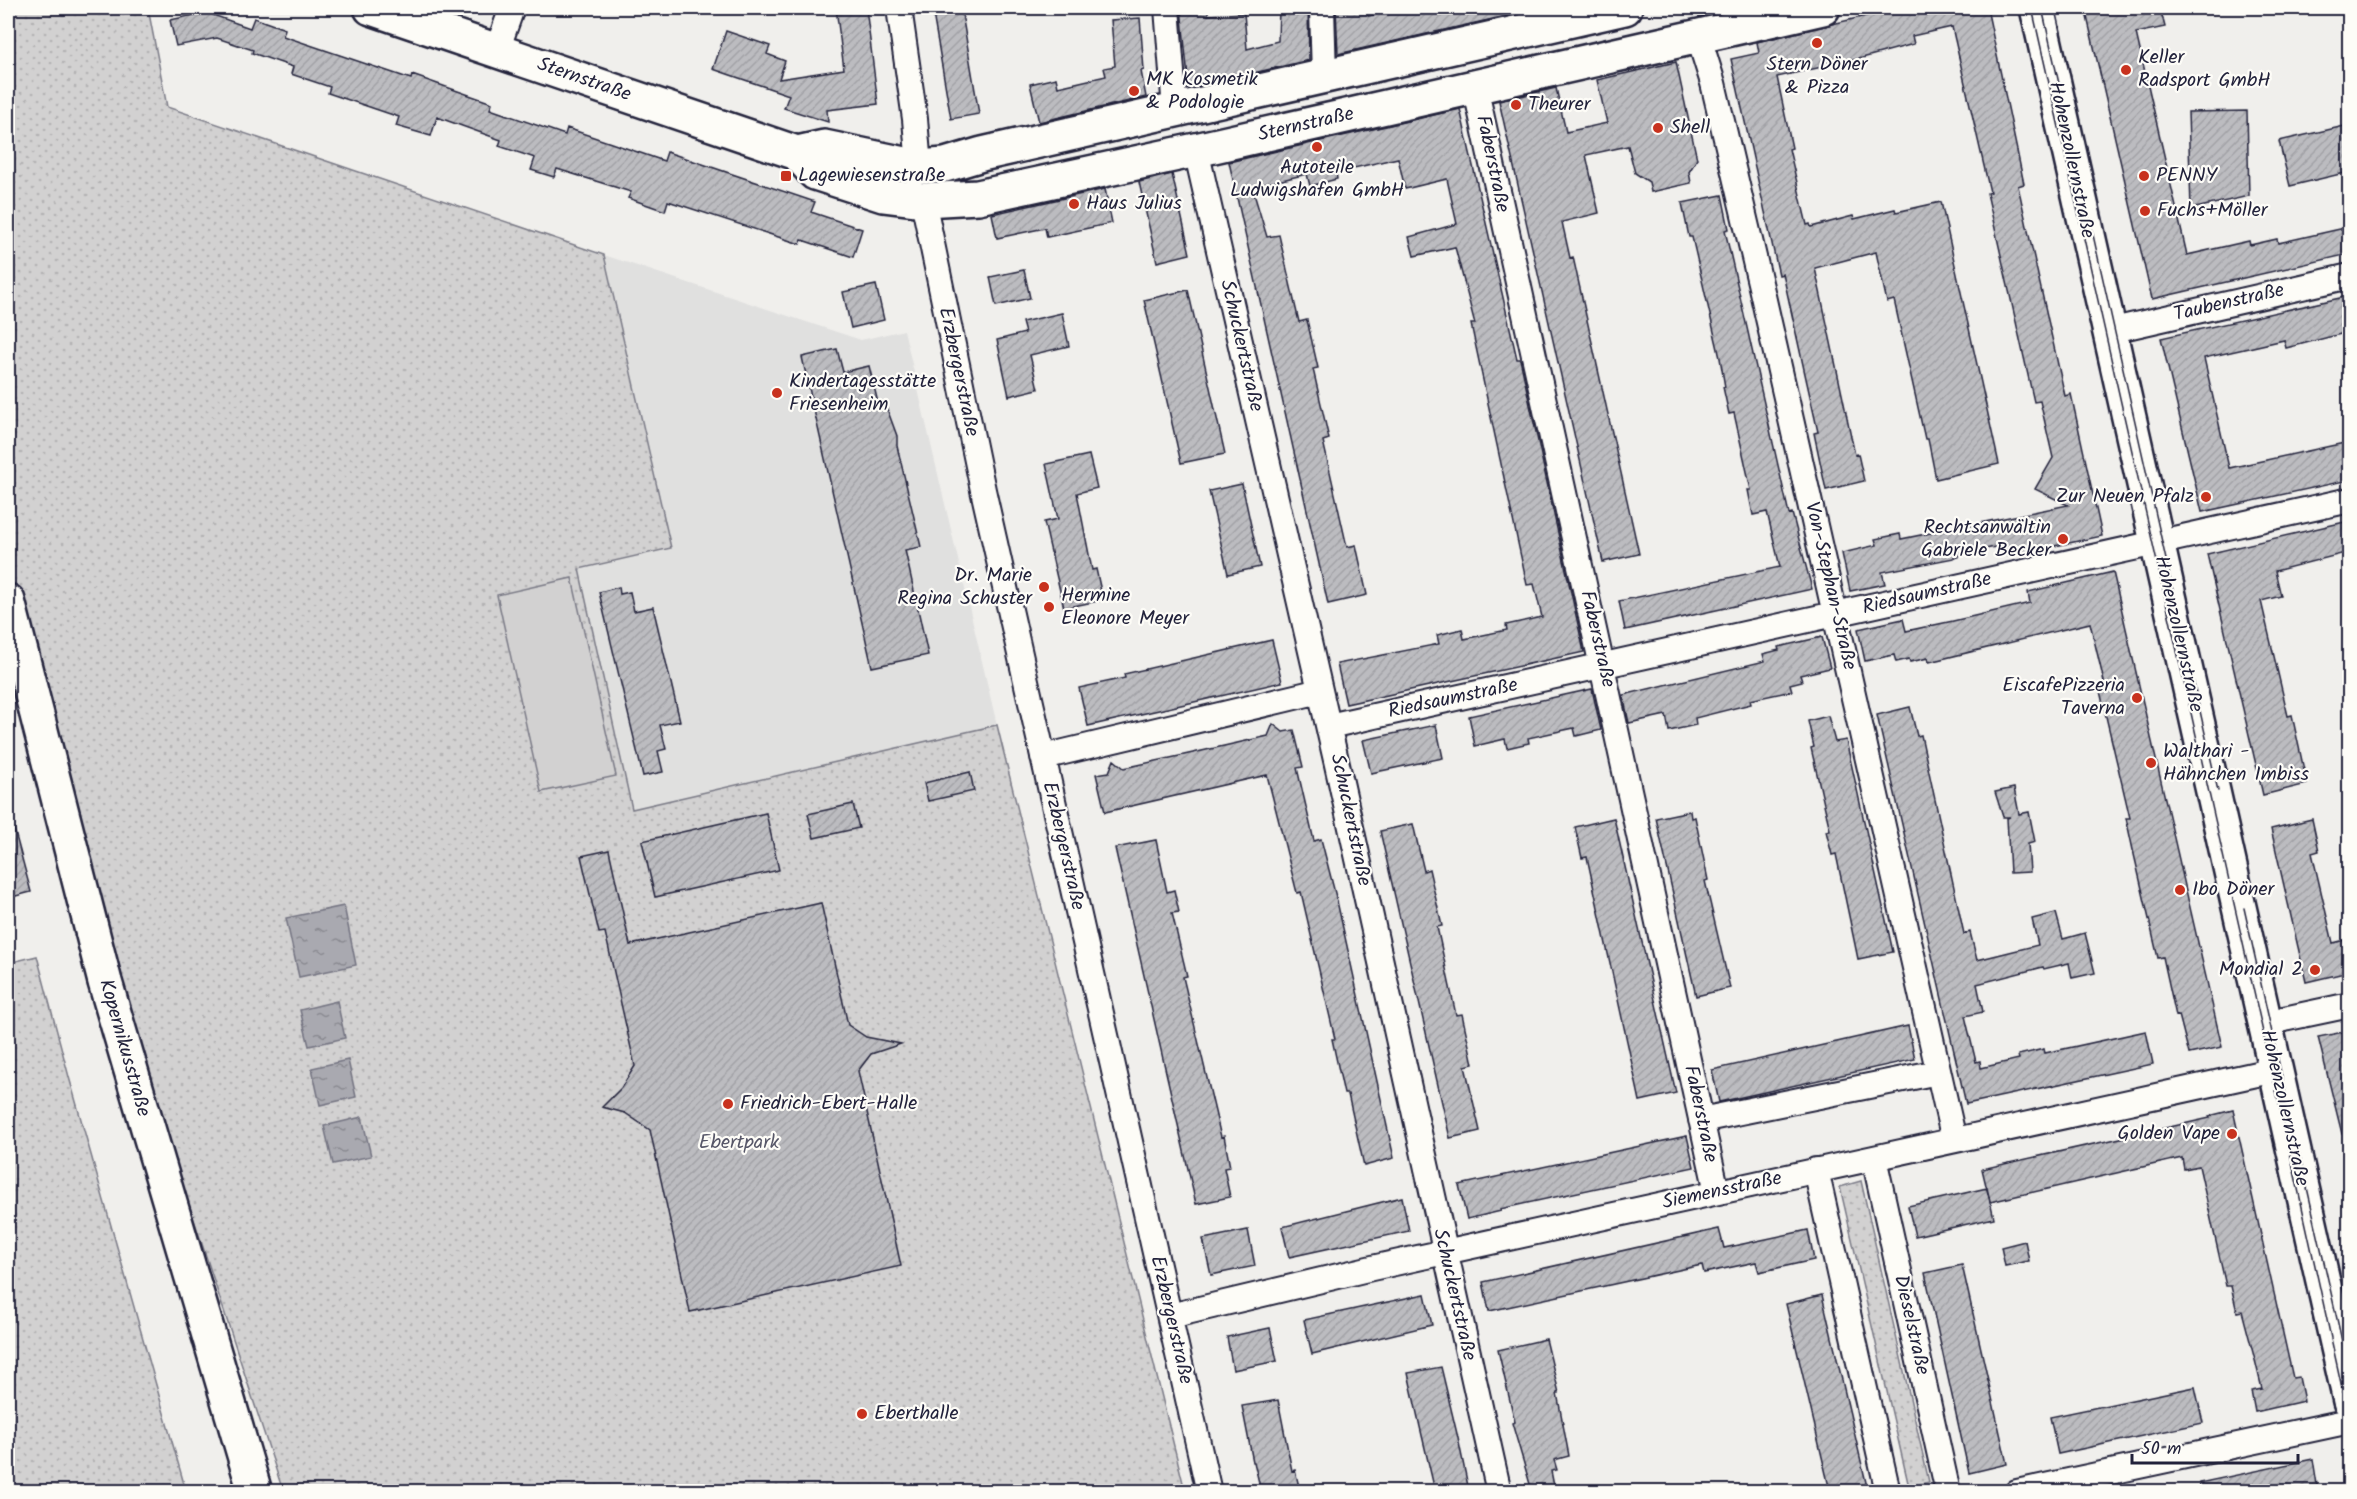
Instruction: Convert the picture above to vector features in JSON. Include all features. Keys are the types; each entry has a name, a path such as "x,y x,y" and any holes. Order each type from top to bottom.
{"main road":[{"name":"Sternstraße","path":"371,8 797,153 815,173 883,195 923,200 978,197 1475,86 1694,21 1823,8"},
{"name":"Sternstraße","path":"797,153 824,147 919,167 945,165 982,154 1465,44 1531,18 1625,8"},
{"name":"Hohenzollernstraße","path":"2037,8 2349,1401"},
{"path":"1465,44 1475,86"},
{"path":"1175,110 1196,150"},
{"path":"919,167 923,200"},
{"name":"Kopernikusstraße","path":"8,601 118,1027 255,1491"}],"street":[{"path":"497,50 512,8"},
{"path":"899,8 915,119 919,167"},
{"path":"1167,8 1175,110"},
{"path":"1322,8 1324,76"},
{"name":"Von-Stephan-Straße","path":"1694,21 1713,83 1954,1140"},
{"name":"Faberstraße","path":"1475,86 1717,1192"},
{"name":"Schuckertstraße","path":"1196,150 1329,726 1444,1253 1499,1491"},
{"name":"Erzbergerstraße","path":"923,200 973,444 1209,1491"},
{"name":"Taubenstraße","path":"2109,331 2349,276"},
{"name":"Riedsaumstraße","path":"1329,726 2349,500"},
{"path":"1043,757 1320,691"},
{"path":"2265,1023 2349,1005"},
{"name":"Siemensstraße","path":"1170,1316 1372,1268 2275,1070"},
{"path":"1701,1120 1938,1072"},
{"name":"Dieselstraße","path":"1874,1158 1948,1491"},
{"path":"1816,1170 1888,1491"},
{"path":"2017,1491 2349,1421"}],"shaded area":[{"path":"604,255 861,340 904,330 997,725 632,810 579,569 671,548"}],"green space":[{"name":"Ebertpark","path":"8,8 148,8 167,107 604,255 671,548 579,569 632,809 997,725 1185,1491 283,1491 102,939 8,574"},
{"path":"572,578 616,776 541,792 497,595"},
{"path":"37,956 186,1491 8,1491 8,963"},
{"path":"1861,1181 1929,1482 1909,1487 1840,1187"}],"water":[{"path":"344,906 356,965 299,977 286,918"},
{"path":"337,1001 345,1038 309,1046 300,1010"},
{"path":"348,1060 356,1097 320,1105 312,1068"},
{"path":"362,1117 371,1156 333,1164 324,1126"}],"building":[{"path":"836,8 866,8 878,104 827,110 828,122 784,108 789,95 713,69 726,31 770,46 767,54 785,61 779,79 844,69"},
{"path":"932,8 961,8 979,114 951,119"},
{"path":"1181,8 1208,8 1208,15 1244,13 1247,49 1278,41 1279,8 1308,8 1309,60 1189,88"},
{"path":"1336,8 1367,8 1368,16 1405,8 1514,8 1515,14 1338,54"},
{"path":"1899,8 1987,8 2024,184 2018,186 2065,396 2071,394 2102,536 2008,556 2006,545 1959,554 1959,557 1882,572 1885,584 1850,591 1842,553 1877,545 1875,539 1900,534 1901,539 2068,505 2035,489 2053,458 2040,401 2034,402 1987,193 1990,192 1952,27 1912,36 1914,44 1777,77 1792,148 1789,149 1807,225 1810,224 1811,227 1853,216 1854,219 1895,209 1896,212 1941,202 1999,464 1936,479 1894,300 1887,302 1876,252 1815,268 1855,455 1858,454 1864,481 1826,490 1814,433 1818,432 1783,274 1779,275 1731,59 1759,53 1757,42"},
{"path":"2085,8 2160,8 2165,27 2136,33 2187,255 2249,241 2250,245 2277,239 2278,243 2349,227 2349,254 2152,299"},
{"path":"213,11 213,15 250,28 254,18 285,29 283,36 411,79 412,75 492,103 490,109 565,135 567,128 664,161 667,152 815,202 811,212 862,229 853,257 802,240 800,244 668,201 665,211 628,198 631,192 557,169 554,177 531,170 535,158 499,146 501,140 437,117 431,136 396,126 399,117 328,93 330,87 291,74 293,67 217,38 176,46 170,20"},
{"path":"1140,18 1144,70 1141,71 1146,97 1039,122 1030,84 1056,78 1058,87 1106,76 1104,68 1115,66 1111,20"},
{"path":"1676,62 1697,159 1689,172 1691,183 1651,192 1649,182 1635,173 1628,146 1586,155 1599,213 1562,222 1570,258 1573,257 1639,554 1603,562 1499,101 1556,88 1566,132 1607,123 1597,80"},
{"path":"1460,109 1517,359 1520,359 1584,652 1346,704 1337,664 1439,644 1437,635 1462,629 1464,639 1507,630 1506,625 1542,617 1534,584 1527,585 1471,324 1475,324 1455,247 1414,256 1409,237 1457,224 1447,179 1405,189 1398,158 1336,172 1337,179 1310,186 1307,174 1252,187 1267,237 1279,235 1299,322 1307,320 1318,368 1313,369 1329,439 1323,441 1347,547 1356,545 1367,595 1328,604 1229,162"},
{"path":"2247,111 2249,196 2191,209 2188,112"},
{"path":"2349,125 2349,172 2290,186 2279,141"},
{"path":"1172,174 1190,254 1157,262 1139,182"},
{"path":"1105,189 1112,223 1047,237 1045,228 997,238 992,214"},
{"path":"1722,195 1729,229 1725,230 1789,514 1792,513 1812,589 1625,630 1619,601 1780,567 1767,512 1753,515 1748,490 1751,490 1734,413 1729,414 1720,358 1682,203"},
{"path":"1024,270 1030,298 996,306 990,277"},
{"path":"876,285 884,320 851,328 843,292"},
{"path":"1188,290 1225,454 1181,463 1144,300"},
{"path":"2349,296 2349,332 2286,348 2284,340 2204,358 2229,468 2349,442 2349,480 2202,512 2161,338"},
{"path":"1062,313 1069,346 1030,355 1038,389 1009,396 997,340 1025,333 1022,322"},
{"path":"837,349 843,372 869,366 879,407 886,406 897,436 897,446 921,547 905,550 928,655 872,667 802,357"},
{"path":"1089,455 1097,488 1077,493 1092,570 1096,569 1103,600 1064,608 1044,522 1058,519 1046,464"},
{"path":"1242,484 1260,567 1228,574 1209,491"},
{"path":"2349,521 2349,552 2275,571 2281,596 2261,601 2288,716 2292,715 2307,784 2263,795 2207,554"},
{"path":"2113,572 2222,1047 2189,1054 2179,1015 2176,1016 2163,957 2158,958 2133,850 2126,818 2130,818 2100,691 2106,690 2090,623 1929,662 1928,658 1896,662 1894,655 1865,661 1858,629 1903,619 1906,631 1953,621 2030,603 2028,592"},
{"path":"619,587 620,594 630,592 634,611 653,607 680,721 660,725 666,749 658,751 663,772 643,776 599,592"},
{"path":"1822,637 1830,668 1800,675 1802,681 1790,684 1792,691 1750,700 1751,704 1695,718 1696,725 1669,731 1666,715 1629,723 1623,695 1765,661 1763,654 1779,650 1778,647"},
{"path":"1272,640 1282,682 1088,726 1079,688 1125,678 1124,674"},
{"path":"1592,689 1601,730 1576,736 1574,728 1528,738 1529,743 1507,748 1505,739 1475,746 1469,716"},
{"path":"1910,707 1917,736 1921,735 1964,934 1970,932 1977,960 2038,945 2032,919 2056,913 2063,939 2085,933 2095,973 2072,978 2069,963 2044,969 2043,967 1977,984 1983,1012 1965,1016 1976,1062 1980,1061 1981,1068 2019,1059 2018,1055 2044,1049 2045,1053 2146,1031 2153,1064 1966,1104 1877,715"},
{"path":"1828,716 1835,742 1846,740 1893,952 1858,959 1836,854 1832,855 1826,831 1830,830 1811,748 1814,747 1808,721"},
{"path":"1273,724 1283,732 1294,730 1303,767 1297,768 1314,841 1321,839 1337,901 1394,1158 1364,1166 1348,1094 1344,1094 1332,1039 1335,1039 1301,892 1297,893 1267,775 1105,812 1096,774 1109,772 1114,760 1124,768 1268,736"},
{"path":"1436,725 1443,758 1371,773 1363,740"},
{"path":"970,772 974,791 928,801 924,783"},
{"path":"2014,788 2019,814 2029,812 2035,842 2028,844 2030,872 2010,873 2007,818 2010,817 2003,817 1995,792"},
{"path":"853,804 859,828 814,838 808,814"},
{"path":"1690,811 1691,818 1695,817 1708,880 1705,881 1730,988 1696,996 1656,818"},
{"path":"766,813 779,870 655,897 642,841"},
{"path":"1614,818 1676,1093 1640,1101 1587,857 1582,858 1575,827"},
{"path":"2312,819 2319,851 2312,853 2333,943 2349,939 2349,972 2306,982 2271,829"},
{"path":"1413,824 1424,871 1429,869 1442,926 1437,927 1456,1015 1462,1014 1473,1064 1465,1066 1480,1131 1450,1138 1380,831"},
{"path":"13,825 31,892 8,898 8,826"},
{"path":"1156,840 1167,892 1174,890 1179,912 1172,913 1187,976 1183,977 1230,1167 1224,1168 1230,1197 1196,1204 1115,848"},
{"name":"Friedrich-Ebert-Halle","path":"609,850 630,945 821,903 848,1025 866,1037 901,1044 871,1054 858,1071 901,1266 690,1312 650,1130 625,1113 602,1107 621,1088 635,1066 605,932 599,933 581,856"},
{"path":"1908,1026 1915,1059 1719,1102 1712,1070"},
{"path":"2349,1031 2349,1133 2342,1134 2318,1037"},
{"path":"2233,1110 2293,1378 2299,1377 2304,1401 2255,1412 2251,1391 2262,1389 2242,1311 2237,1312 2231,1286 2226,1286 2199,1166 2184,1169 2182,1158 1990,1202 1982,1169 2210,1118 2209,1116"},
{"path":"1687,1136 1694,1167 1500,1209 1501,1211 1467,1219 1459,1185"},
{"path":"1987,1188 1994,1218 1915,1236 1908,1206"},
{"path":"1402,1197 1409,1231 1289,1257 1282,1227"},
{"path":"1719,1229 1724,1248 1808,1230 1814,1260 1759,1272 1756,1262 1704,1273 1702,1265 1489,1311 1483,1282"},
{"path":"1248,1230 1255,1266 1211,1275 1203,1239"},
{"path":"2025,1241 2029,1261 2005,1266 2001,1247"},
{"path":"1962,1265 2007,1464 1969,1473 1925,1273"},
{"path":"1425,1294 1432,1325 1312,1354 1304,1320"},
{"path":"1822,1295 1868,1491 1830,1491 1786,1304"},
{"path":"1270,1328 1277,1361 1233,1370 1227,1337"},
{"path":"1546,1339 1559,1393 1557,1393 1569,1456 1554,1460 1557,1470 1551,1471 1555,1491 1532,1491 1512,1423 1515,1422 1498,1350"},
{"path":"1441,1367 1469,1491 1435,1491 1420,1427 1408,1373"},
{"path":"2195,1387 2203,1423 2058,1454 2050,1417"},
{"path":"1278,1400 1292,1471 1295,1470 1300,1491 1261,1491 1253,1462 1242,1406"},
{"path":"2313,1459 2318,1491 2200,1491 2199,1483"}],"tram line":[{"path":"2032,8 2350,1424"},
{"path":"2042,8 2218,791"},
{"path":"2244,908 2286,1095"},
{"path":"2298,1148 2350,1376"}],"place":[{"name":"Stern Döner & Pizza","path":"1817,43"},
{"name":"Keller Radsport GmbH","path":"2126,70"},
{"name":"MK Kosmetik & Podologie","path":"1134,91"},
{"name":"Theurer","path":"1516,105"},
{"name":"Shell","path":"1658,128"},
{"name":"Autoteile Ludwigshafen GmbH","path":"1317,147"},
{"name":"Lagewiesenstraße","path":"786,176"},
{"name":"PENNY","path":"2144,176"},
{"name":"Haus Julius","path":"1074,204"},
{"name":"Fuchs+Möller","path":"2145,211"},
{"name":"Kindertagesstätte Friesenheim","path":"777,393"},
{"name":"Zur Neuen Pfalz","path":"2206,497"},
{"name":"Rechtsanwältin Gabriele Becker","path":"2063,539"},
{"name":"Dr. Marie Regina Schuster","path":"1044,587"},
{"name":"Hermine Eleonore Meyer","path":"1049,607"},
{"name":"EiscafePizzeria Taverna","path":"2137,698"},
{"name":"Walthari - Hähnchen Imbiss","path":"2151,763"},
{"name":"Ibo Döner","path":"2180,890"},
{"name":"Mondial 2","path":"2315,970"},
{"name":"Friedrich-Ebert-Halle","path":"728,1104"},
{"name":"Golden Vape","path":"2232,1134"},
{"name":"Eberthalle","path":"862,1414"}]}
